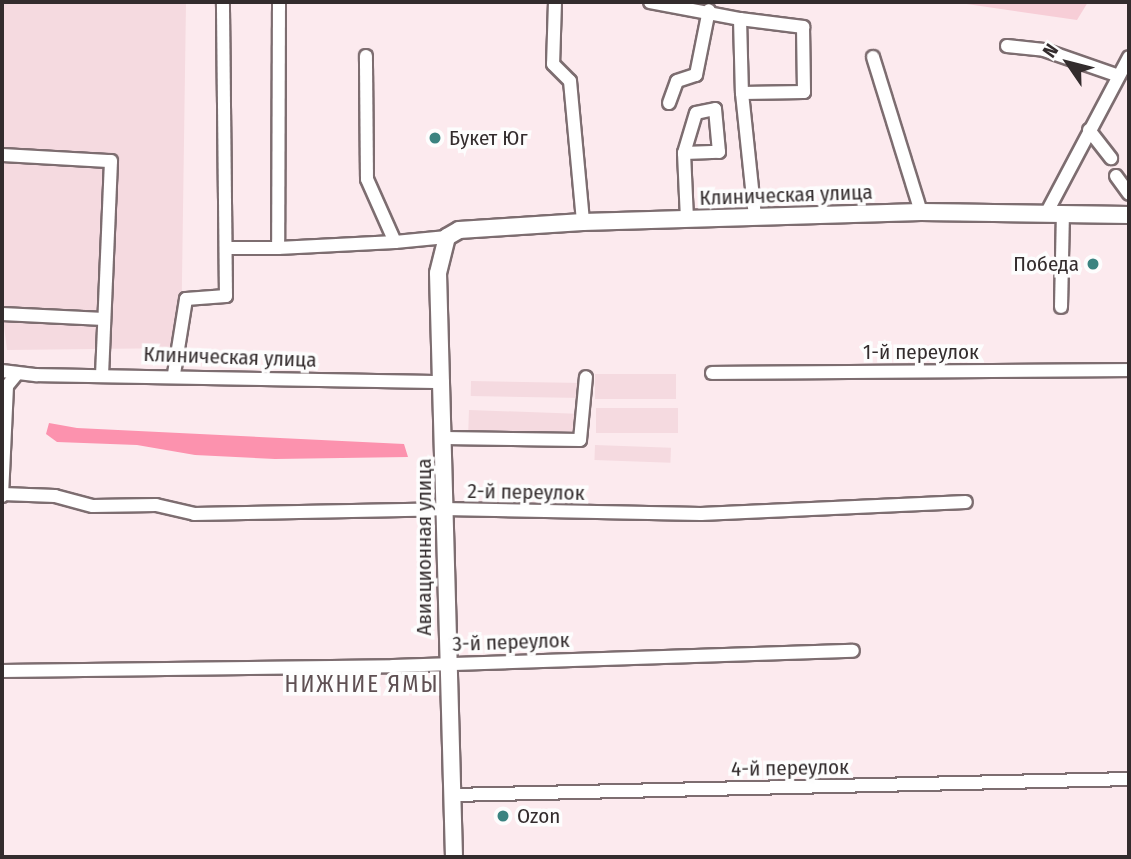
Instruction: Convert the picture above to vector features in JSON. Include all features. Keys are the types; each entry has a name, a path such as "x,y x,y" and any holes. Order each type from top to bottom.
{"main road":[{"name":"Клиническая улица","path":"447,237 459,230 583,222 921,212 1129,215"},
{"name":"Авиационная улица","path":"447,237 438,273 443,382 445,664 454,857"}],"street":[{"path":"174,374 186,299 226,296 223,2"},
{"path":"278,248 279,2"},
{"path":"555,2 553,64 570,81 583,222"},
{"path":"650,2 709,10 740,19 803,27 804,92 741,93"},
{"path":"669,103 677,81 696,75 709,10"},
{"path":"740,19 741,93 755,218"},
{"path":"1007,46 1044,50 1119,76"},
{"path":"366,56 367,179 395,243"},
{"path":"873,57 921,212"},
{"path":"1061,307 1055,213 1089,130 1129,57"},
{"path":"1089,130 1111,158"},
{"path":"684,153 687,220"},
{"path":"2,155 111,160 102,375"},
{"path":"1116,176 1129,194"},
{"path":"226,248 395,243 447,237"},
{"path":"2,314 104,318"},
{"name":"1-й переулок","path":"712,373 1129,370"},
{"name":"Клиническая улица","path":"2,371 16,375 174,374 443,382"},
{"path":"3,495 7,386 16,375"},
{"path":"444,438 580,440 586,377"},
{"name":"2-й переулок","path":"3,495 55,496 93,506 156,505 194,514 444,509 701,514 966,502"},
{"name":"3-й переулок","path":"2,671 445,664 853,651"},
{"name":"4-й переулок","path":"452,795 1129,779"}],"shaded area":[{"path":"2,2 186,2 181,348 7,350 2,310"},
{"path":"953,2 1088,2 1077,20"},
{"path":"595,374 676,374 676,399 595,399"},
{"path":"471,381 583,383 583,398 471,396"},
{"path":"596,408 678,408 678,433 596,433"},
{"path":"469,410 583,414 582,436 468,432"},
{"path":"49,423 77,428 404,444 408,457 275,459 195,455 137,445 57,442 46,434"},
{"path":"595,445 671,448 670,463 594,460"}],"place":[{"name":"Букет Юг","path":"435,138"},
{"name":"Победа","path":"1093,264"},
{"name":"Ozon","path":"503,816"}],"district":[{"name":"НИЖНИЕ ЯМЫ","path":"362,684"}]}
